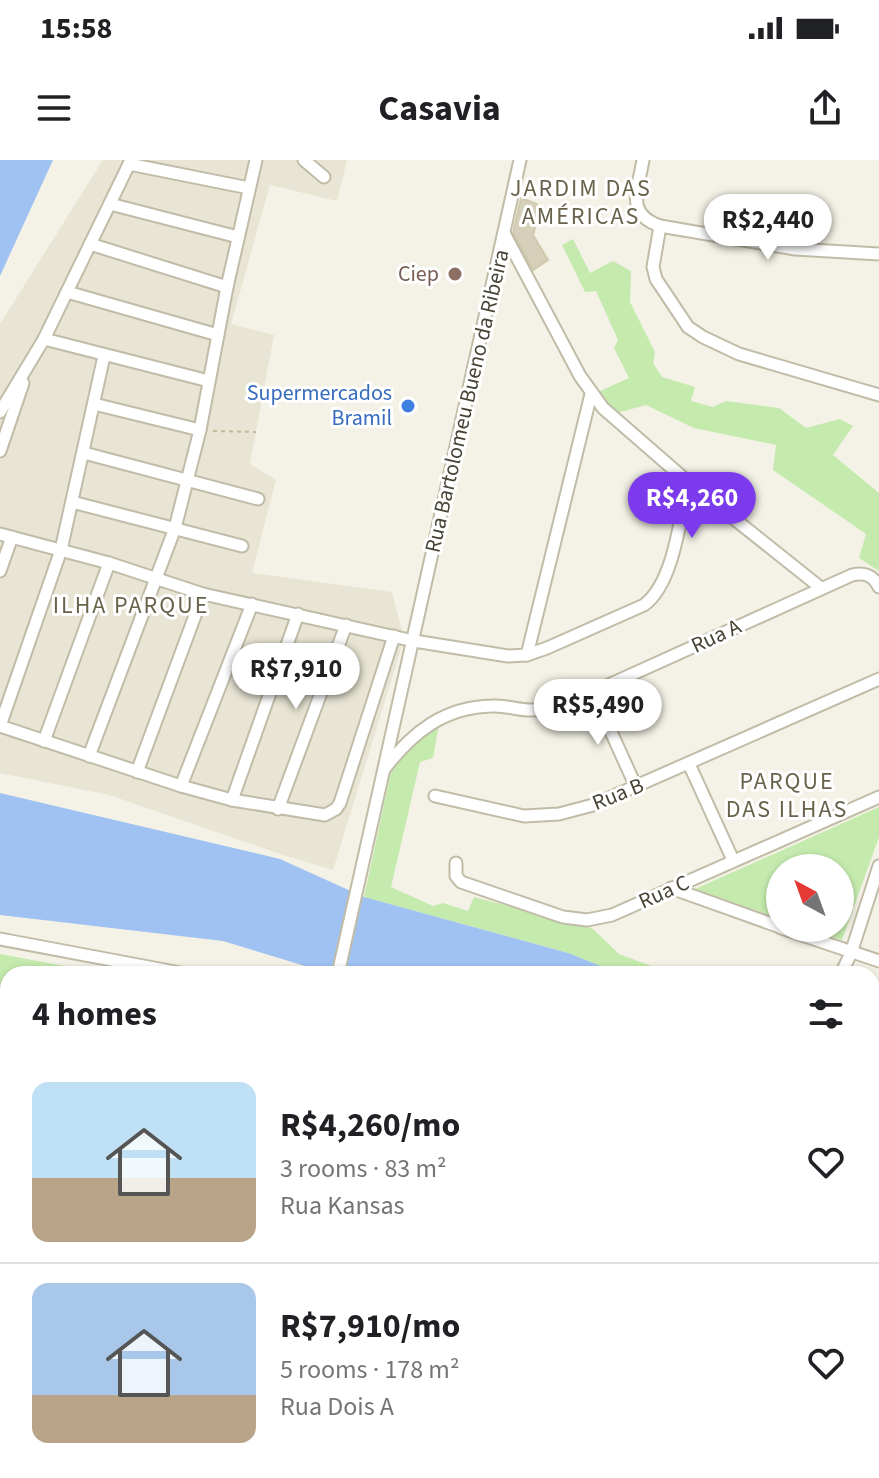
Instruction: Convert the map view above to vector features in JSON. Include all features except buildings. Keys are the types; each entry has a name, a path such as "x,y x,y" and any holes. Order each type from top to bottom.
{"street":[{"path":"89,756 175,528 200,430 227,287 256,160"},
{"path":"304,160 324,177"},
{"name":"Rua Bartolomeu Bueno da Ribeira","path":"340,966 520,160"},
{"path":"643,160 636,203 638,214 645,221 795,249 879,254"},
{"path":"0,412 44,339 130,162 249,188"},
{"path":"110,204 238,237"},
{"path":"660,226 653,267 656,279 688,327 739,354 879,395"},
{"path":"504,233 591,394 617,421 688,482 821,588"},
{"path":"90,244 227,287"},
{"path":"67,292 218,335"},
{"path":"44,339 209,381"},
{"path":"104,356 61,550 0,726 232,800 325,815 336,809 394,636"},
{"path":"0,451 28,367"},
{"path":"527,655 591,394"},
{"path":"94,404 200,430"},
{"path":"84,453 258,499"},
{"path":"0,571 6,536 109,563 203,594 414,641 508,656 527,655 644,605 655,597 667,573 688,482"},
{"path":"72,502 242,546"},
{"path":"44,741 109,563"},
{"name":"Rua A","path":"382,772 419,730 464,708 494,706 531,711 552,708 862,572 871,576 879,587"},
{"path":"137,772 203,594"},
{"path":"181,786 252,604"},
{"path":"232,800 298,614"},
{"path":"278,809 346,625"},
{"name":"Rua B","path":"435,796 524,816 559,814 582,808 879,679"},
{"path":"593,692 636,787"},
{"path":"689,764 733,860"},
{"name":"Rua C","path":"456,863 456,876 461,882 563,917 587,920 612,915 879,797"},
{"path":"845,966 879,866"},
{"path":"671,888 766,923"},
{"path":"0,939 115,966"},
{"path":"820,942 879,961"}],"path":[{"path":"200,430 256,432"}],"shaded area":[{"path":"103,160 347,160 337,201 270,185 231,324 274,335 250,464 276,480 252,573 392,592 404,639 333,870 109,795 0,773 0,324"}],"green space":[{"path":"573,239 590,273 613,261 631,271 630,302 655,352 653,363 662,377 695,387 691,401 713,407 726,401 779,408 806,428 840,419 853,426 833,455 879,493 879,571 859,558 866,534 773,470 776,445 694,428 646,405 617,413 598,392 629,378 614,348 618,340 596,291 585,292 562,245"},
{"path":"439,724 433,758 420,762 391,887 433,906 443,903 468,911 474,897 592,928 619,954 651,966 601,966 568,953 364,897 391,772 419,736"},
{"path":"879,807 879,837 854,907 854,854 774,854"},
{"path":"766,857 766,914 695,889"},
{"path":"0,954 65,966 0,966"}],"water":[{"path":"0,160 53,160 0,276"},
{"path":"0,793 280,859 364,897 568,953 601,966 305,966 223,941 0,915"}],"place":[{"name":"Ciep","path":"455,274"},
{"name":"Supermercados Bramil","path":"408,406"}],"district":[{"name":"JARDIM DAS AMÉRICAS","path":"581,202"},
{"name":"ILHA PARQUE","path":"131,605"},
{"name":"PARQUE DAS ILHAS","path":"787,795"}]}
